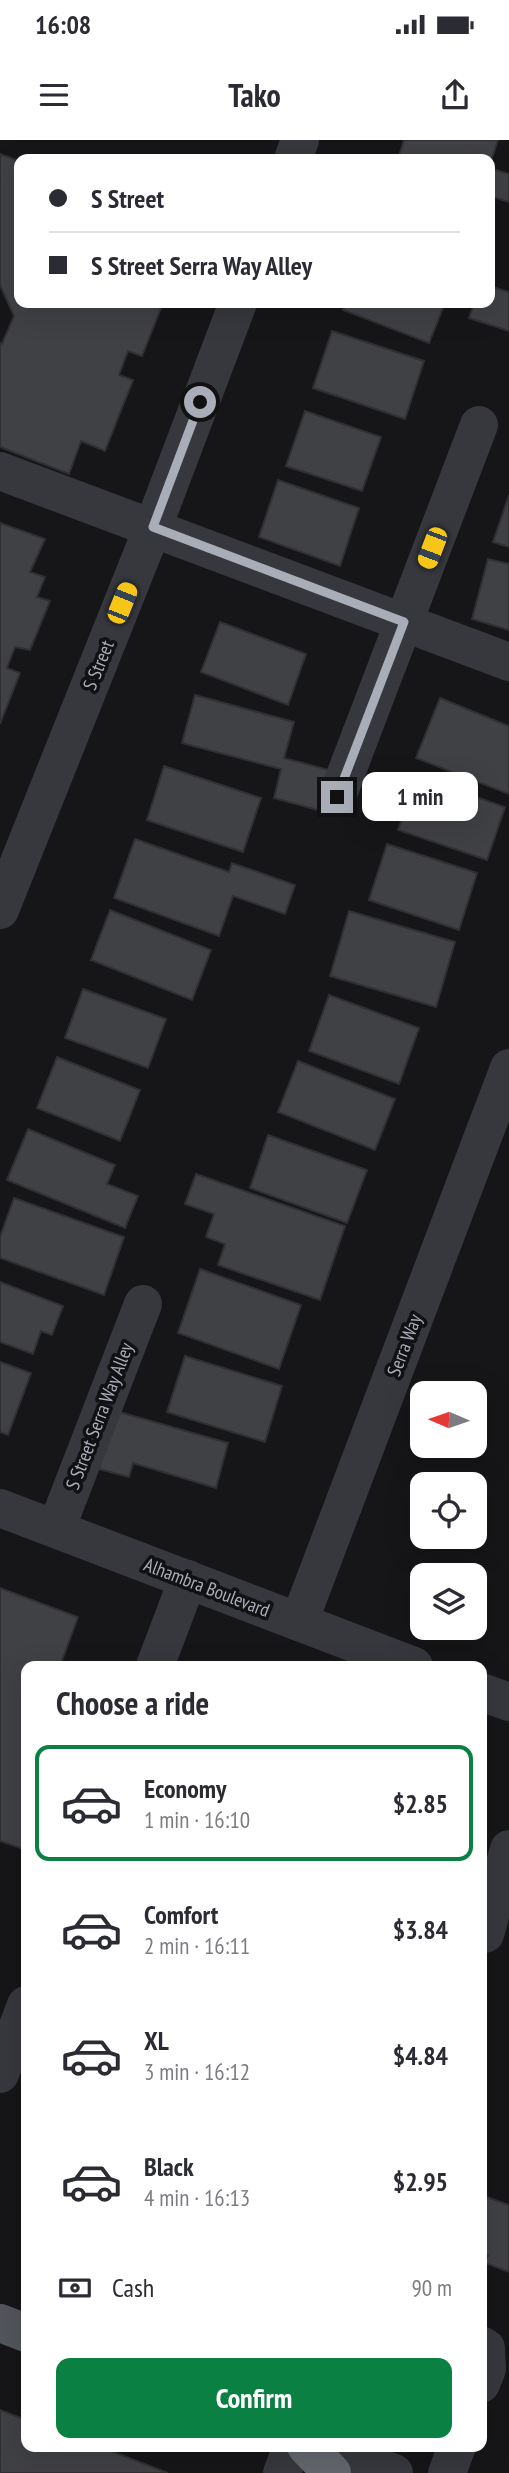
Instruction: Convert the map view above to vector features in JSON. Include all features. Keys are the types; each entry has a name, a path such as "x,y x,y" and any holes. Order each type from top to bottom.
{"highway":[{"path":"312,2452 332,2473"}],"main road":[{"path":"0,2323 21,2331"}],"street":[{"name":"S Street","path":"0,910 153,527 236,308"},
{"path":"337,797 479,425"},
{"path":"0,471 509,662"},
{"name":"Serra Way","path":"299,1622 509,1068"},
{"name":"S Street Serra Way Alley","path":"56,1529 143,1304"},
{"name":"Alhambra Boulevard","path":"0,1508 401,1661"},
{"path":"157,1661 188,1579"},
{"path":"487,1694 509,1702"},
{"path":"492,1928 509,1849"},
{"path":"0,2074 21,2018"},
{"path":"282,2473 290,2452"},
{"path":"340,2452 394,2473"},
{"path":"447,2473 455,2452"}],"building":[{"path":"404,140 498,140 493,154 400,154"},
{"path":"0,154 14,159 14,308 161,308 142,356 128,351 119,375 133,380 105,451 81,441 69,474 0,447 0,343 2,344 14,316 0,285"},
{"path":"495,170 509,174 509,202 495,198"},
{"path":"495,288 509,292 509,331 469,318 472,308 495,308"},
{"path":"344,308 443,308 429,343 343,310"},
{"path":"332,331 424,361 405,419 313,388"},
{"path":"305,411 381,437 362,491 286,466"},
{"path":"278,480 359,508 340,566 259,537"},
{"path":"509,495 509,547 493,542"},
{"path":"0,523 45,539 30,572 45,577 37,597 50,601 30,650 15,647 7,668 20,673 0,724"},
{"path":"488,559 509,564 509,630 472,619"},
{"path":"220,622 306,654 288,705 201,672"},
{"path":"195,695 294,722 284,758 340,773 329,813 274,798 281,769 182,743"},
{"path":"440,698 509,726 509,794 416,758"},
{"path":"164,766 261,798 243,852 147,820"},
{"path":"417,776 505,807 487,860 398,830"},
{"path":"135,839 229,872 232,863 295,885 285,914 233,896 219,936 114,898"},
{"path":"387,844 477,873 459,930 369,900"},
{"path":"110,910 211,950 192,1000 91,960"},
{"path":"349,911 455,942 436,1007 330,976"},
{"path":"83,989 166,1019 148,1068 65,1038"},
{"path":"329,995 419,1028 399,1084 309,1051"},
{"path":"57,1057 140,1090 120,1141 37,1108"},
{"path":"298,1061 395,1099 375,1150 278,1112"},
{"path":"28,1129 115,1165 107,1184 138,1196 125,1228 7,1180"},
{"path":"268,1135 367,1170 347,1223 250,1188"},
{"path":"196,1174 345,1226 320,1300 218,1265 225,1244 206,1237 214,1214 185,1204"},
{"path":"14,1198 124,1237 104,1295 0,1258 0,1237"},
{"path":"200,1269 301,1305 279,1369 178,1333"},
{"path":"0,1282 63,1306 52,1335 41,1331 33,1354 0,1342"},
{"path":"185,1356 282,1386 265,1442 167,1412"},
{"path":"0,1362 31,1373 8,1435 0,1432"},
{"path":"116,1411 228,1443 216,1488 133,1463 129,1477 99,1469"},
{"path":"0,1588 78,1617 62,1661 21,1661 21,1848 0,1841"},
{"path":"487,2197 509,2205 509,2272 487,2264"},
{"path":"0,2410 21,2418 21,2452 114,2452 168,2473 0,2473"}],"route":[{"path":"200,402 153,527 404,622 337,797"}]}
